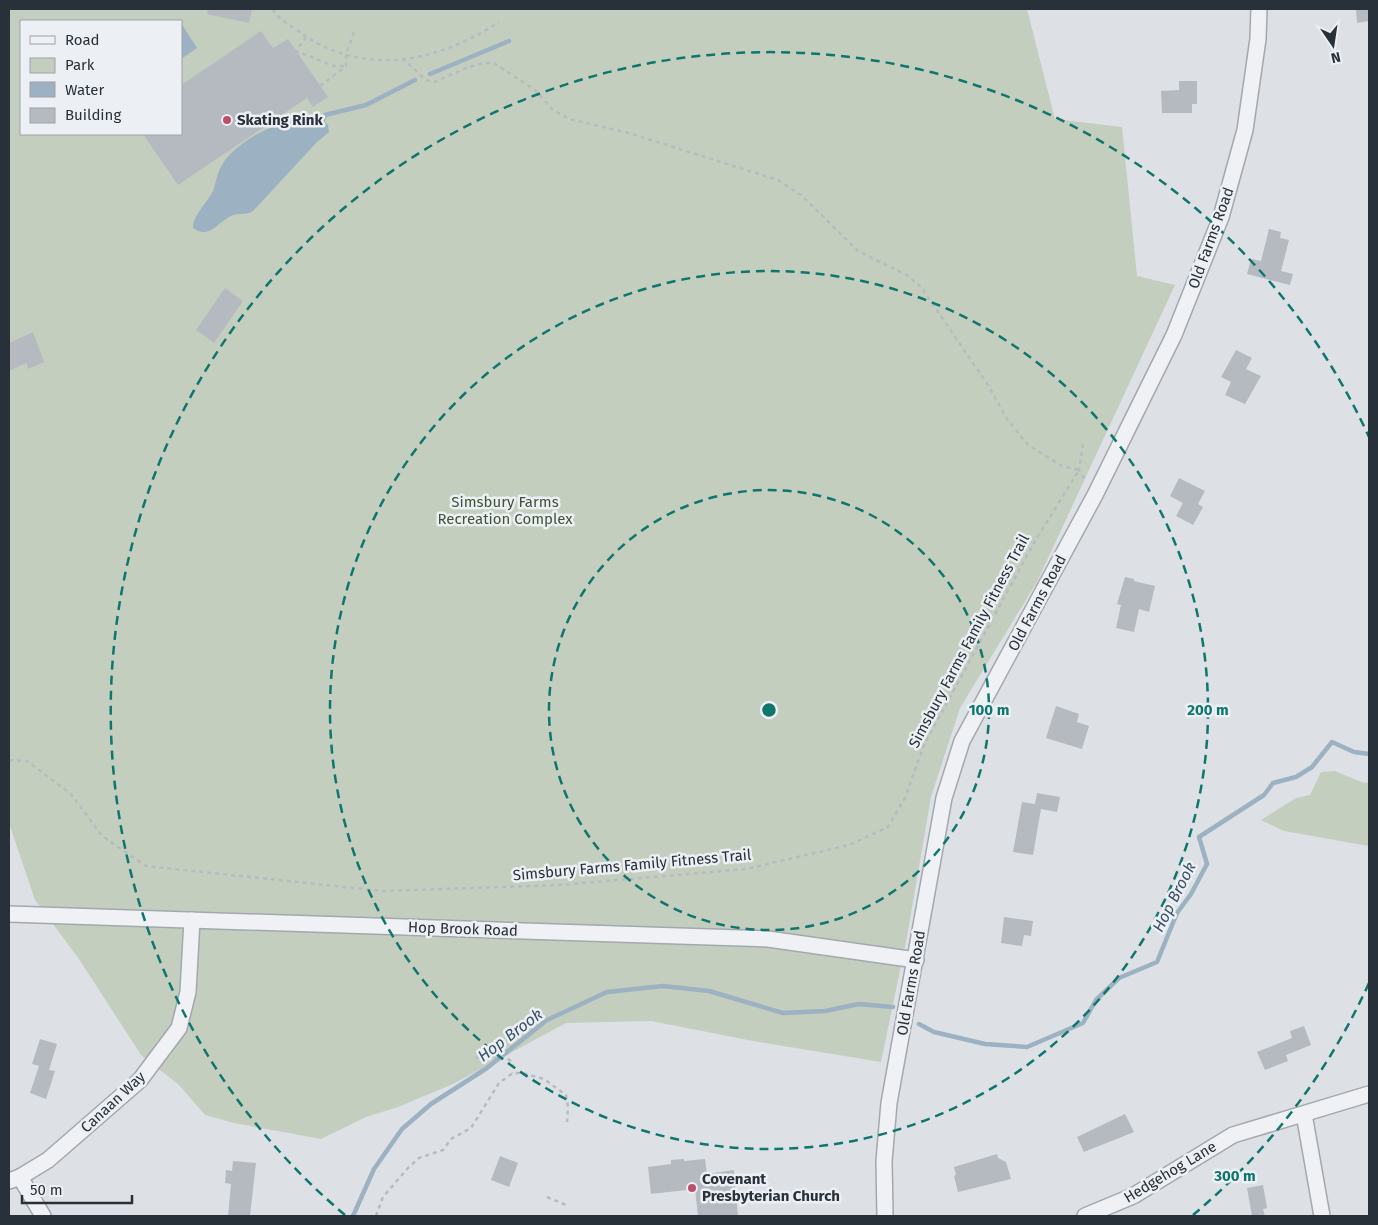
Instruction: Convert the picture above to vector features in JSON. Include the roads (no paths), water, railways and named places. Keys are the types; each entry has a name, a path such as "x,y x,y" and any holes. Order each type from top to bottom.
{"street":[{"name":"Old Farms Road","path":"885,1216 884,1161 889,1103 944,798 962,741 1095,495 1174,335 1221,217 1245,130 1258,39 1259,9"},
{"name":"Hop Brook Road","path":"9,914 768,939 916,960"},
{"name":"Canaan Way","path":"43,1216 14,1179 48,1160 128,1092 140,1080 179,1028 188,992 192,920"},
{"name":"Hedgehog Lane","path":"1086,1216 1133,1196 1233,1135 1369,1094"},
{"path":"1304,1114 1322,1216"}],"water":[{"path":"182,25 197,48 182,58"},
{"path":"308,118 323,120 328,125 329,132 317,142 253,211 231,216 209,231 204,232 193,228 195,218 213,191 220,168 232,152 248,140 274,126"}],"waterway":[{"path":"430,74 509,41"},
{"path":"323,120 325,115 366,105 415,80"},
{"name":"Hop Brook","path":"919,1024 934,1032 985,1044 1027,1047 1083,1023 1096,1000 1119,978 1157,962 1177,913 1191,894 1207,864 1199,837 1264,795 1273,783 1296,777 1312,767 1332,742 1354,752 1369,754"},
{"name":"Hop Brook","path":"353,1216 374,1169 402,1129 431,1104 487,1068 547,1020 607,992 663,986 709,991 783,1013 825,1011 859,1004 893,1007"}],"place":[{"name":"Skating Rink","path":"227,120"},
{"name":"Covenant Presbyterian Church","path":"692,1188"}],"park label":[{"name":"Simsbury Farms Recreation Complex","path":"505,510"}]}
